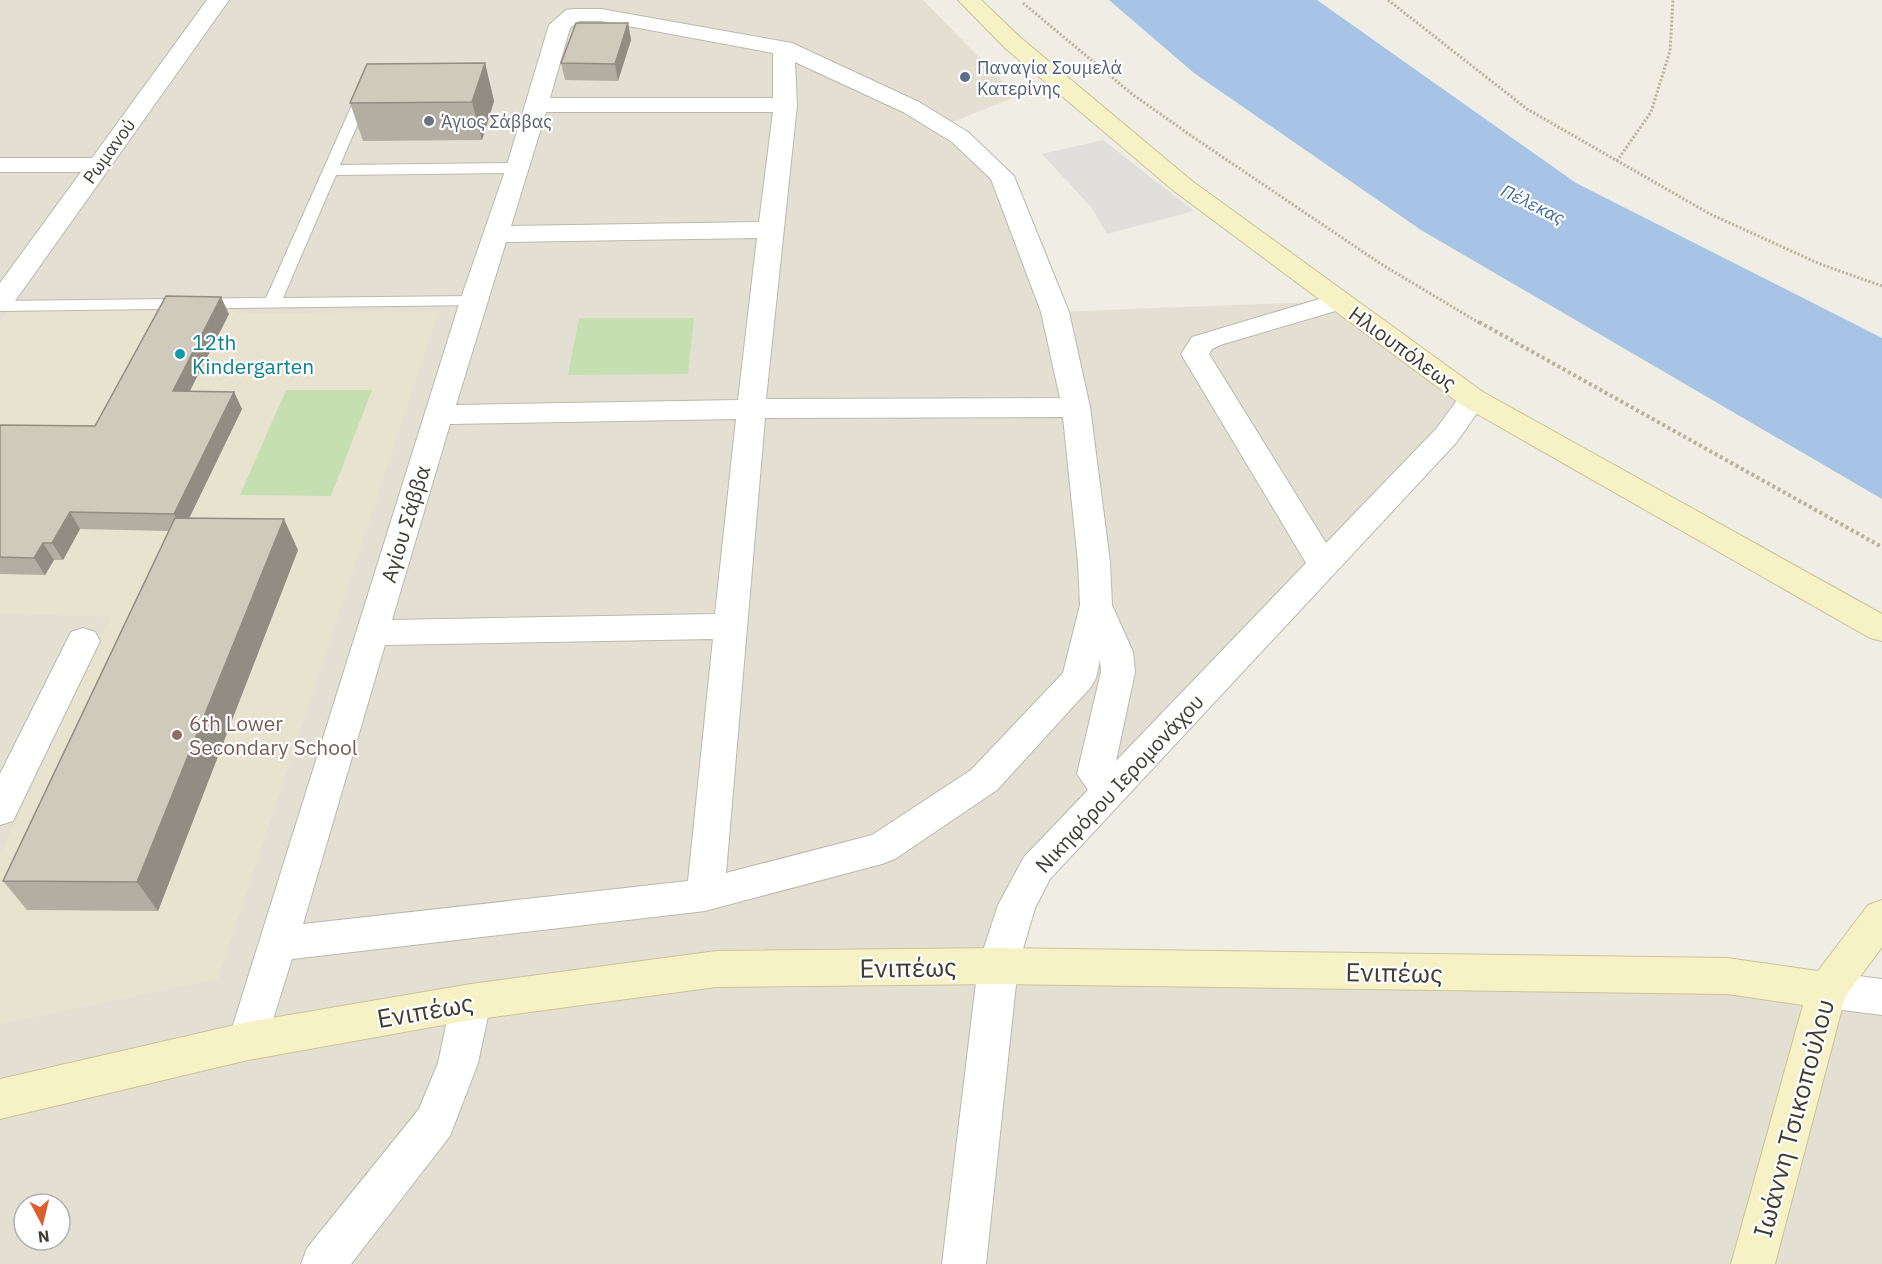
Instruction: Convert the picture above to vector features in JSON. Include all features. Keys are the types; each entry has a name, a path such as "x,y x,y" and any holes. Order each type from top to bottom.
{"street":[{"name":"Ρωμανού","path":"0,304 218,0"},
{"name":"Ηλιουπόλεως","path":"969,0 1013,43 1183,186 1473,399 1882,629"},
{"name":"Αγίου Σάββα","path":"248,1041 438,414 473,301 498,234 560,25 574,15 601,15 784,48"},
{"path":"278,945 705,895 882,848 984,780 1079,678 1096,604 1094,562 1076,407 1055,312 1002,176 960,137 910,107 784,48 786,105 751,409 705,895"},
{"path":"536,105 786,105"},
{"path":"0,165 99,165"},
{"path":"498,234 771,230"},
{"path":"1323,564 1195,354 1202,343 1210,339 1339,301"},
{"name":"Νικηφόρου Ιερομονάχου","path":"964,1264 998,966 1017,905 1037,868 1446,436 1473,399"},
{"path":"438,414 1076,407"},
{"path":"1096,604 1116,652 1118,672 1095,774 1111,790"},
{"path":"372,633 730,626"},
{"path":"0,810 83,641"},
{"name":"Ιωάννη Τσικοπούλου","path":"1753,1264 1827,990 1882,917"},
{"name":"Ενιπέως","path":"0,1099 248,1041 471,1002 716,969 998,966 1727,976 1827,990"},
{"path":"1827,990 1882,997"},
{"path":"323,1264 435,1122 459,1062 471,1002"}],"lane":[{"path":"272,303 367,86"},
{"path":"330,170 518,168"},
{"path":"0,304 473,301"}],"path":[{"path":"1020,0 1132,94 1380,264 1444,303 1882,547"},
{"path":"1388,0 1527,109 1710,214 1820,264 1882,286"},
{"path":"1617,161 1651,112 1670,51 1674,0"}],"shaded area":[{"path":"0,0 923,0 1017,96 943,126 1002,176 1055,312 1339,301 1473,399 1037,868 998,966 1882,997 1882,1264 0,1264"},
{"path":"1103,140 1194,211 1107,234 1091,207 1042,154"},
{"name":"6th Lower Secondary School","path":"239,308 237,314 439,311 218,979 0,1024 0,855 111,617 0,613 0,322 9,310"}],"green space":[{"path":"579,318 694,318 688,374 568,375"},
{"path":"286,390 372,390 331,496 240,495"}],"water":[{"name":"Πέλεκας","path":"1109,0 1317,0 1576,183 1882,338 1882,499 1421,230 1194,73"}],"building":[{"path":"576,23 628,23 615,64 561,63"},
{"path":"485,63 472,102 350,103 367,64"},
{"path":"166,296 221,297 173,391 234,392 174,514 70,512 52,543 43,543 34,558 0,557 0,425 95,426"},
{"path":"175,518 284,519 137,882 3,881"}],"place":[{"name":"Παναγία Σουμελά Κατερίνης","path":"965,77"},
{"name":"Άγιος Σάββας","path":"429,121"},
{"name":"12th Kindergarten","path":"180,354"},
{"name":"6th Lower Secondary School","path":"177,735"}]}
